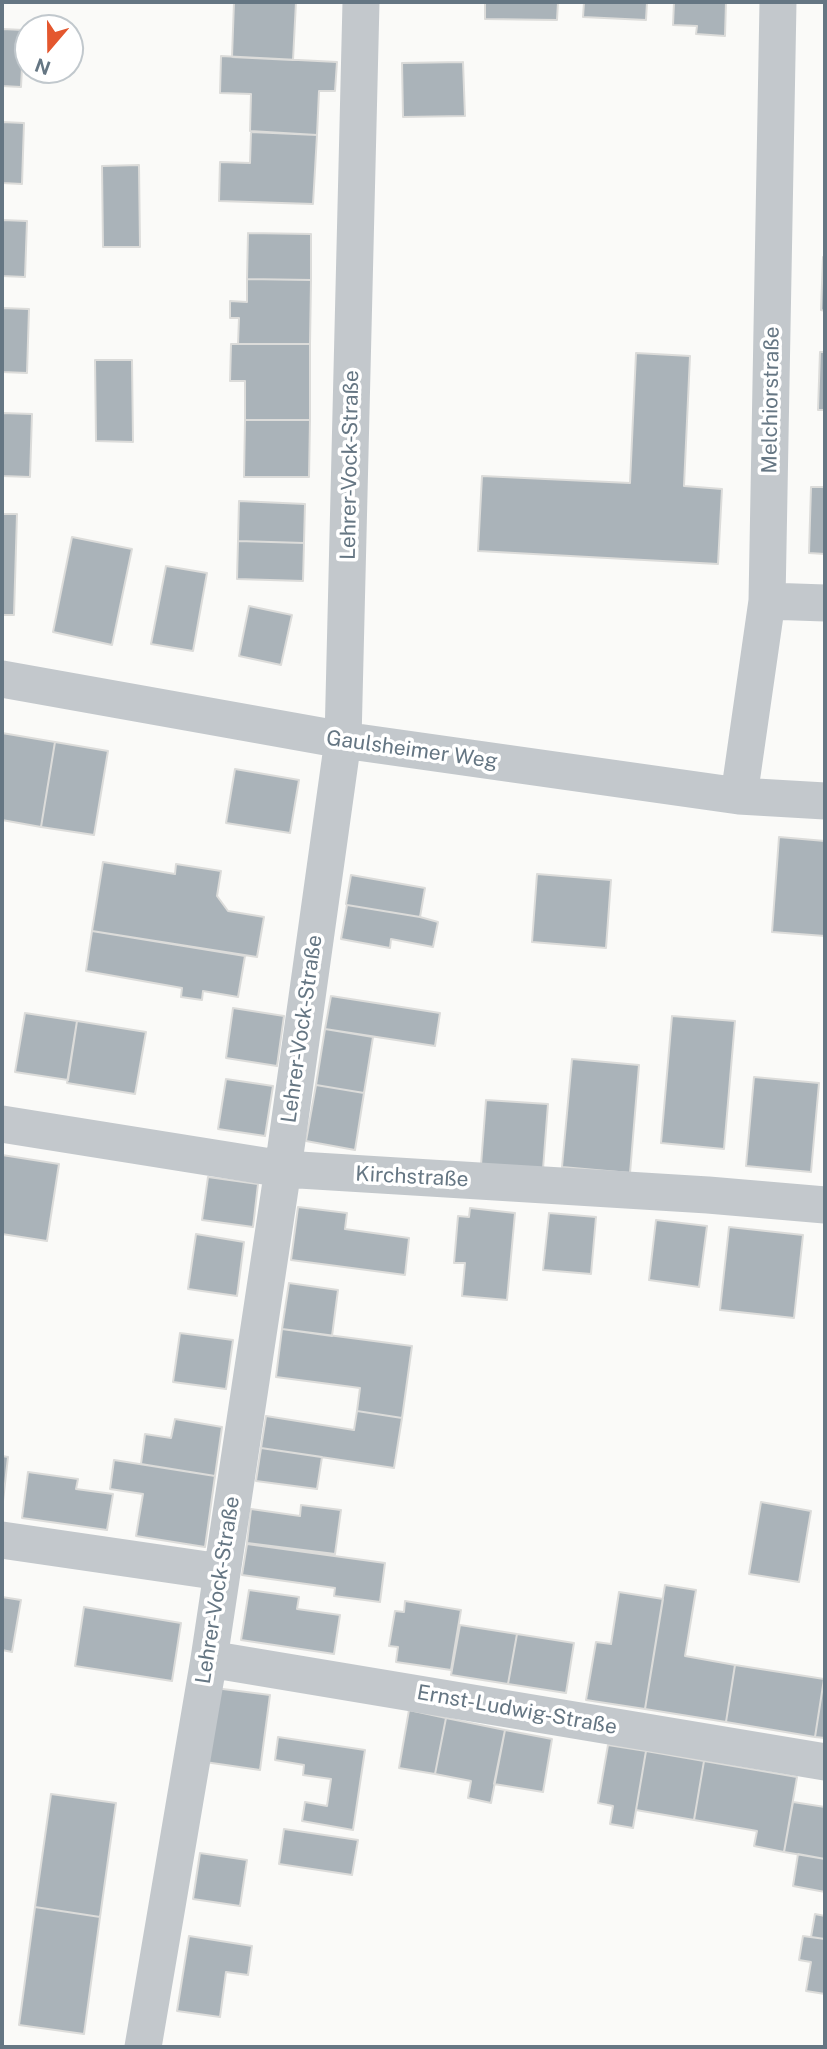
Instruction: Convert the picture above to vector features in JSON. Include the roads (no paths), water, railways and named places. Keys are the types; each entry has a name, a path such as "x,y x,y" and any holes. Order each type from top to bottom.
{"street":[{"name":"Lehrer-Vock-Straße","path":"143,2047 209,1658 283,1169 343,740 362,2"},
{"name":"Melchiorstraße","path":"739,796 767,601 778,2"},
{"path":"767,601 825,603"},
{"name":"Gaulsheimer Weg","path":"2,680 343,740 739,796 825,801"},
{"name":"Kirchstraße","path":"2,1124 283,1169 708,1195 825,1205"},
{"path":"2,1540 221,1572"},
{"name":"Ernst-Ludwig-Straße","path":"209,1658 825,1762"}]}
